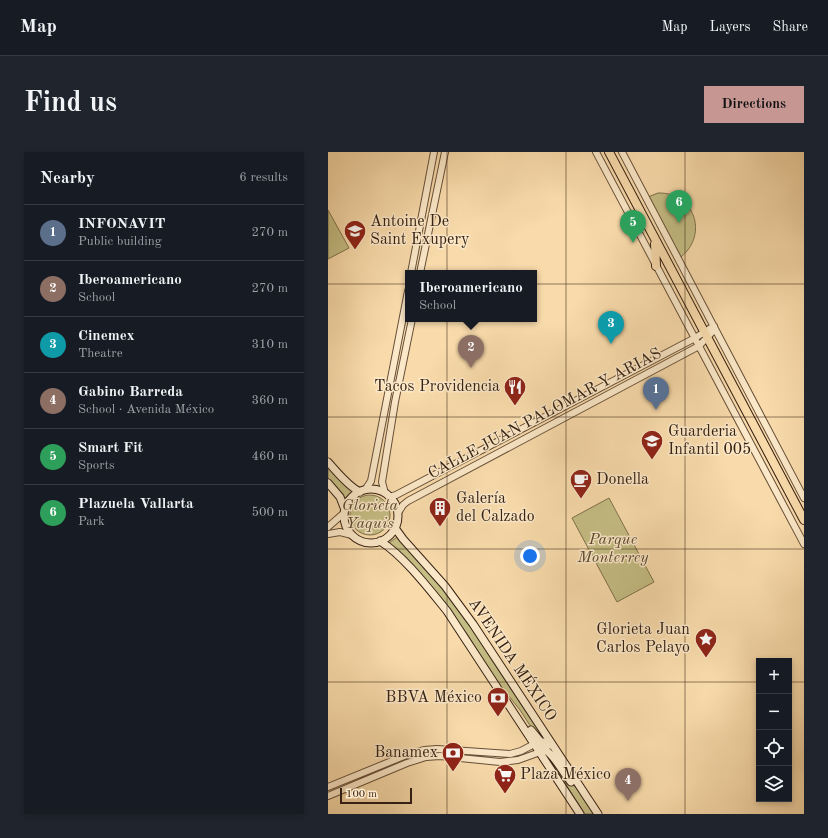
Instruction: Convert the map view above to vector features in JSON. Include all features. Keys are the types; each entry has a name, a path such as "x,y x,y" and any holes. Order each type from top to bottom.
{"main road":[{"path":"609,152 804,520"},
{"path":"655,241 656,266"},
{"path":"328,462 356,490 362,491 373,489 387,495 393,501 398,513 398,519 395,528 389,537 380,541 366,542 360,541 352,535 347,527 345,511 340,498 328,483"},
{"path":"345,511 350,499 362,491"},
{"name":"AVENIDA MÉXICO","path":"395,528 460,605 598,814"},
{"name":"AVENIDA MÉXICO","path":"380,541 396,553 447,611 499,689 543,751 580,814"},
{"path":"537,743 553,746"},
{"path":"543,751 552,755 571,781 579,785"}],"street":[{"path":"412,270 434,152"},
{"path":"421,270 445,152"},
{"path":"596,152 804,544"},
{"path":"622,152 804,498"},
{"path":"362,491 371,481 405,306"},
{"path":"387,495 382,482 411,322"},
{"path":"705,335 714,327"},
{"name":"CALLE JUAN PALOMAR Y ARIAS","path":"387,495 402,492 695,338 705,335"},
{"name":"CALLE JUAN PALOMAR Y ARIAS","path":"398,513 403,505 408,501 699,346 705,335"},
{"path":"328,527 345,511"},
{"path":"328,534 340,532 352,535"},
{"path":"328,787 409,754 424,750 437,749 504,754 515,753 547,737"},
{"path":"328,796 407,763 426,757 440,756 500,762 518,760 553,746"}],"green space":[{"path":"658,193 681,199 694,216 696,226 694,237 690,248 681,257 648,197"},
{"path":"328,210 349,248 328,259"},
{"path":"328,464 353,491 345,498 328,478"},
{"name":"Glorieta Yaquis","path":"374,495 381,498 387,504 390,515 389,523 381,532 374,535 366,535 359,532 351,523 350,511 353,504 362,496"},
{"name":"Parque Monterrey","path":"609,498 654,582 617,602 572,518"},
{"path":"397,537 455,603 543,734 538,738 520,710 501,688 467,634 439,599 389,543"},
{"path":"549,758 577,789 595,814 585,814"}],"place":[{"name":"Plazuela Vallarta","path":"679,223"},
{"name":"Smart Fit","path":"633,243"},
{"name":"Antoine De Saint Exupery","path":"355,250"},
{"name":"Cinemex","path":"611,344"},
{"name":"Iberoamericano","path":"471,368"},
{"name":"Tacos Providencia","path":"515,406"},
{"name":"INFONAVIT","path":"656,410"},
{"name":"Guarderia Infantil 005","path":"652,460"},
{"name":"Donella","path":"581,500"},
{"name":"Galería del Calzado","path":"440,528"},
{"name":"Glorieta Juan Carlos Pelayo","path":"706,658"},
{"name":"BBVA México","path":"498,718"},
{"name":"Banamex","path":"453,772"},
{"name":"Plaza México","path":"505,794"},
{"name":"Gabino Barreda","path":"628,801"}]}
